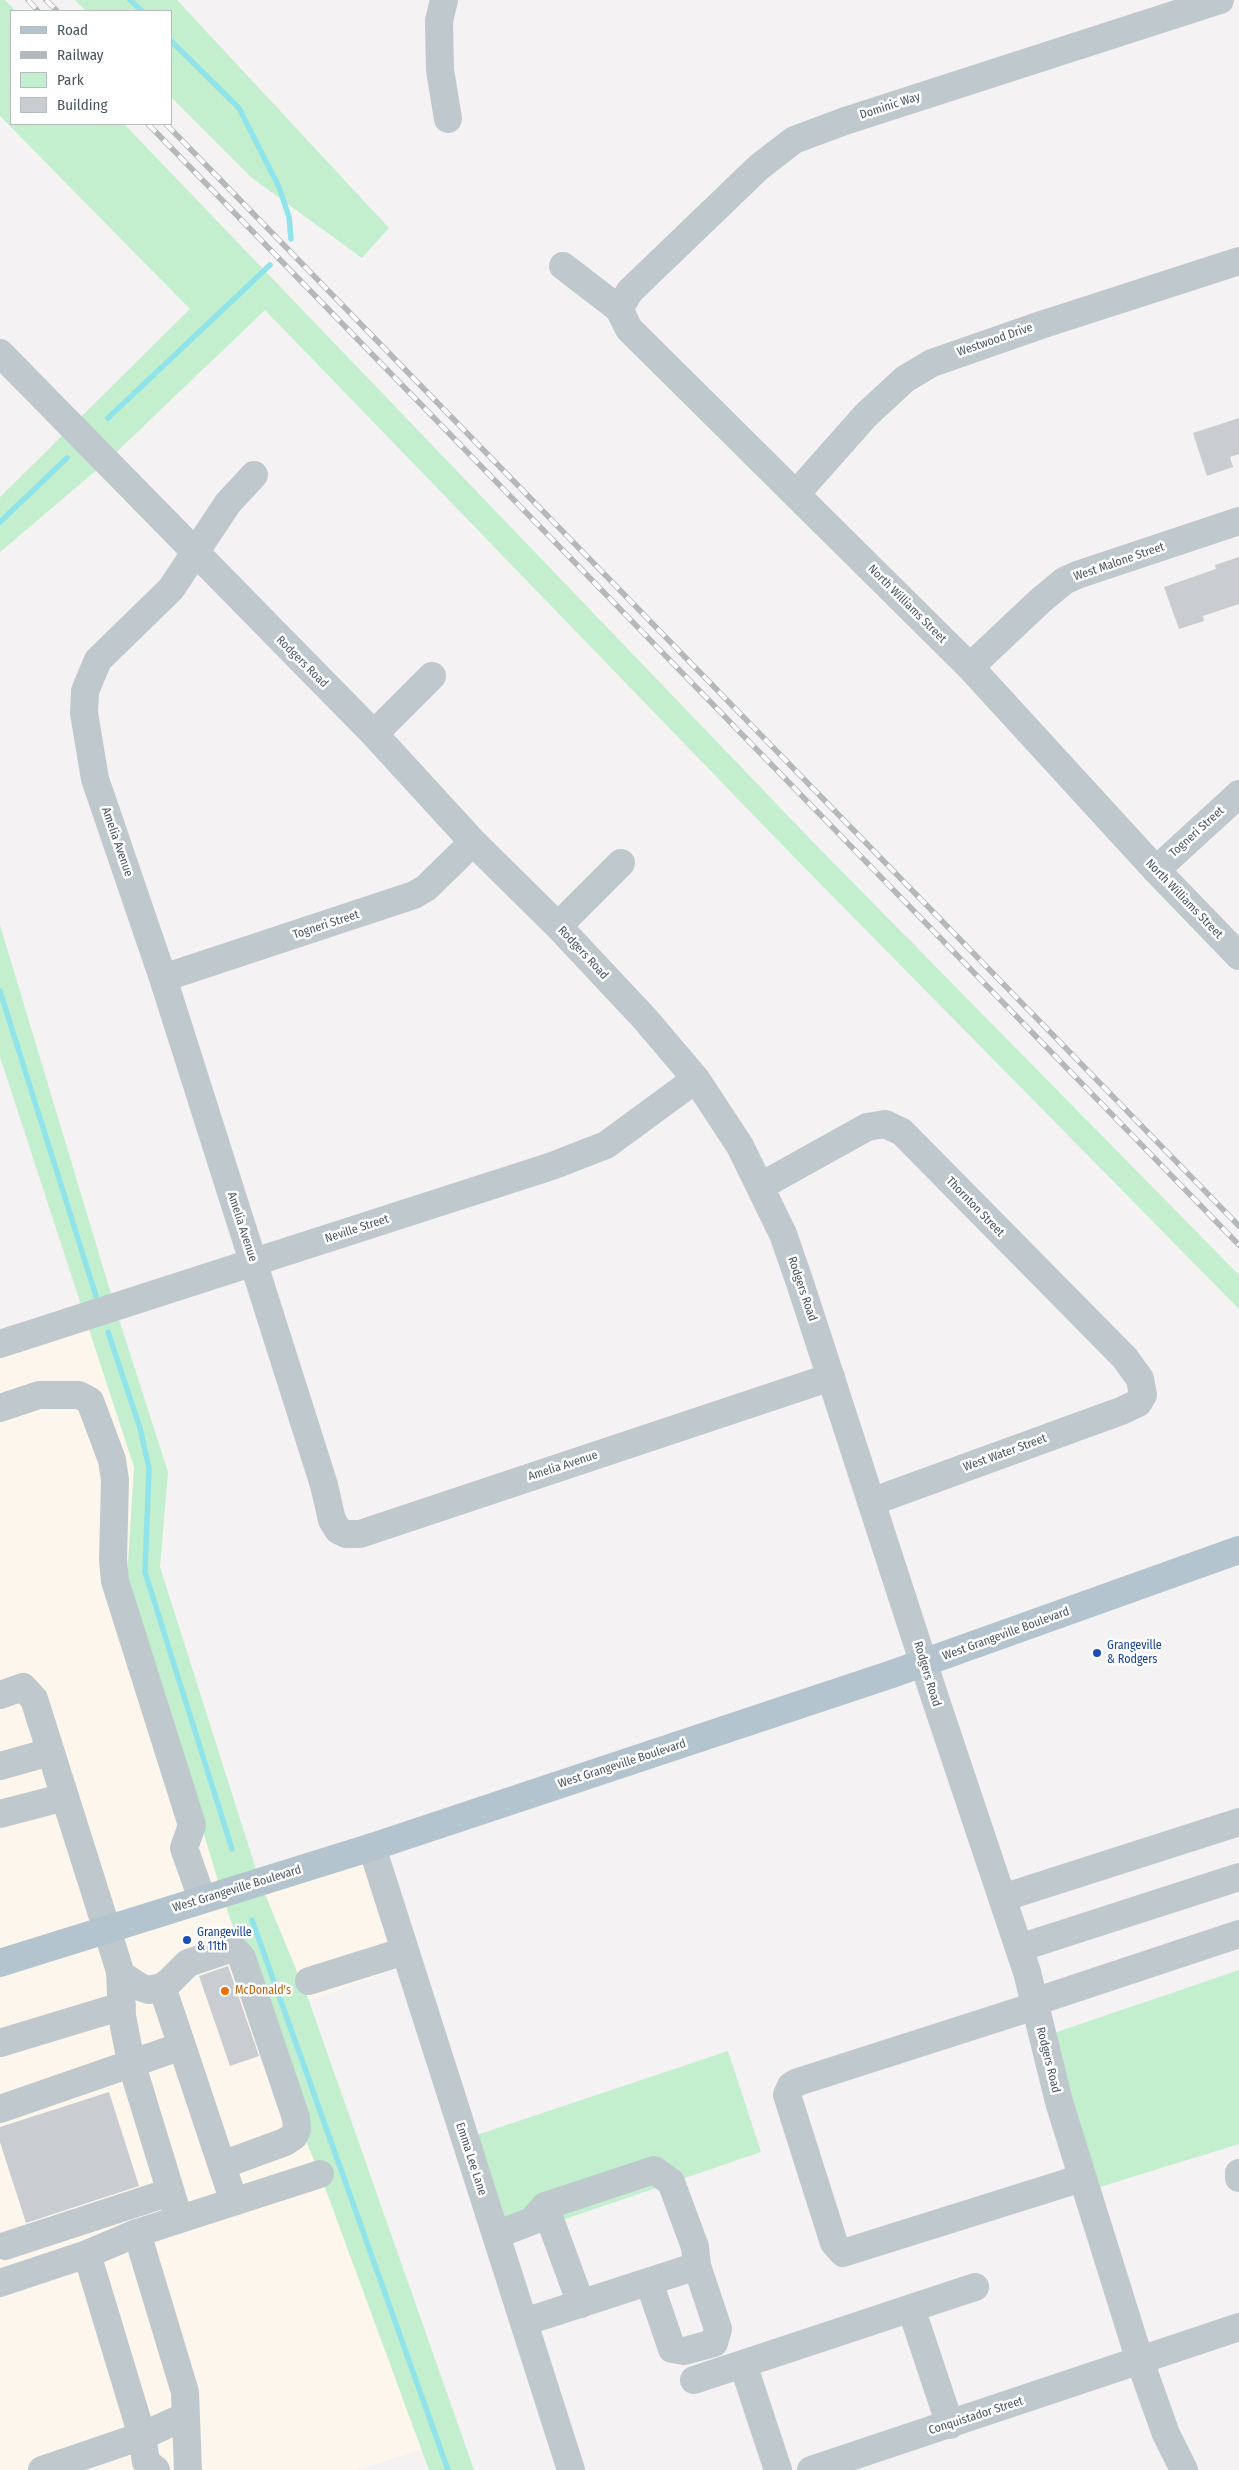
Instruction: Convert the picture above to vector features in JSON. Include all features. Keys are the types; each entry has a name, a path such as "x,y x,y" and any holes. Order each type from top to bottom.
{"main road":[{"name":"West Grangeville Boulevard","path":"0,1963 372,1847 924,1664 1239,1550"}],"street":[{"path":"444,0 439,21 440,70 448,119"},
{"name":"Dominic Way","path":"619,309 630,291 759,167 794,140 845,120 1220,0"},
{"name":"Westwood Drive","path":"796,494 866,415 905,379 932,363 1024,330 1239,261"},
{"name":"North Williams Street","path":"563,266 619,309 629,329 970,667 1156,870 1239,956"},
{"name":"Rodgers Road","path":"0,353 374,734 473,842 558,926 646,1020 696,1079 740,1146 761,1186 782,1234 831,1377 1019,1948 1059,2102 1140,2361 1166,2434 1184,2470"},
{"name":"Amelia Avenue","path":"254,475 228,503 196,554 171,589 98,660 85,691 86,734 95,779 162,978 324,1485 332,1520 338,1530 346,1534 360,1534 831,1377"},
{"name":"West Malone Street","path":"970,667 1040,600 1076,575 1239,521"},
{"path":"374,734 432,676"},
{"name":"Togneri Street","path":"1156,870 1239,794"},
{"name":"Togneri Street","path":"162,978 414,895 426,888 473,842"},
{"path":"558,926 621,863"},
{"name":"Neville Street","path":"0,1344 552,1166 606,1145 696,1079"},
{"name":"Thornton Street","path":"761,1186 867,1127 885,1124 902,1132 1125,1358 1140,1379 1142,1395 1138,1404"},
{"path":"0,1408 39,1395 79,1395 90,1401 112,1460 115,1480 113,1560 115,1582 192,1825 184,1848 202,1899"},
{"name":"West Water Street","path":"872,1502 1138,1404"},
{"path":"0,1695 23,1686 34,1699 120,1974 122,2006 131,2062 178,2220"},
{"path":"0,1766 50,1752"},
{"path":"0,1814 65,1797"},
{"path":"1002,1898 1239,1822"},
{"name":"Emma Lee Lane","path":"372,1847 571,2470"},
{"path":"1019,1948 1239,1877"},
{"path":"1082,2178 843,2253 834,2244 787,2095 791,2086 798,2082 1239,1934"},
{"path":"120,1974 140,1987 149,1990 162,1987 188,1962 227,1950 236,1951 242,1958 296,2118 297,2129 294,2136 289,2139 222,2165"},
{"path":"309,1981 405,1951"},
{"path":"162,1987 234,2202"},
{"path":"0,2043 122,2006"},
{"path":"0,2109 131,2062 182,2046"},
{"path":"496,2235 532,2221 545,2206 654,2170 671,2182 695,2247 697,2266 718,2329 714,2343 684,2351 672,2349 649,2282"},
{"path":"1239,2173 1239,2178"},
{"path":"170,2192 3,2238 9,2281 87,2254 137,2233 320,2174"},
{"path":"545,2206 581,2304"},
{"path":"137,2233 184,2392 188,2470"},
{"path":"87,2254 142,2436 146,2462 156,2470"},
{"path":"524,2322 697,2266"},
{"path":"694,2380 975,2287"},
{"path":"911,2308 950,2425"},
{"name":"Conquistador Street","path":"811,2470 1239,2327"},
{"path":"743,2364 778,2470"},
{"path":"42,2470 142,2436 186,2416"}],"shaded area":[{"path":"85,1317 134,1467 127,1579 242,1958 423,2449 357,2470 0,2470 0,1344"},
{"path":"372,1847 409,1964 309,2001 260,1882"}],"green space":[{"path":"0,0 5,0 15,10 10,10 10,125 125,125 814,843 1239,1275 1239,1309 794,857 265,310 106,462 0,552 0,497 190,309 0,116"},
{"path":"75,0 177,0 389,228 362,258 252,178 172,98 172,10 85,10"},
{"path":"0,925 115,1307 168,1472 160,1567 260,1882 309,2001 474,2470 429,2470 320,2174 296,2118 222,1894 127,1579 134,1467 0,1057"},
{"path":"1239,1970 1239,2144 1087,2191 1042,2037"},
{"path":"728,2051 761,2152 498,2242 465,2139"}],"building":[{"path":"1239,418 1239,454 1230,457 1233,467 1207,476 1193,433"},
{"path":"1239,557 1239,604 1203,616 1204,621 1179,629 1164,587 1216,569 1215,565"},
{"path":"228,1966 259,2056 230,2066 199,1976"},
{"path":"109,2092 139,2186 26,2223 0,2142 0,2127"}],"waterway":[{"path":"130,0 141,10"},
{"path":"172,42 239,108 279,187 289,217 291,239"},
{"path":"108,418 270,265"},
{"path":"0,522 67,458"},
{"path":"0,991 96,1296"},
{"path":"108,1332 140,1428 149,1468 145,1572 232,1849"},
{"path":"252,1920 448,2470"}],"railway":[{"path":"28,0 37,10"},
{"path":"46,0 56,10"},
{"path":"149,125 1239,1245"},
{"path":"167,125 1239,1226"}],"place":[{"name":"Grangeville & Rodgers","path":"1097,1653"},
{"name":"Grangeville & 11th","path":"187,1940"},
{"name":"McDonald's","path":"225,1991"}]}
